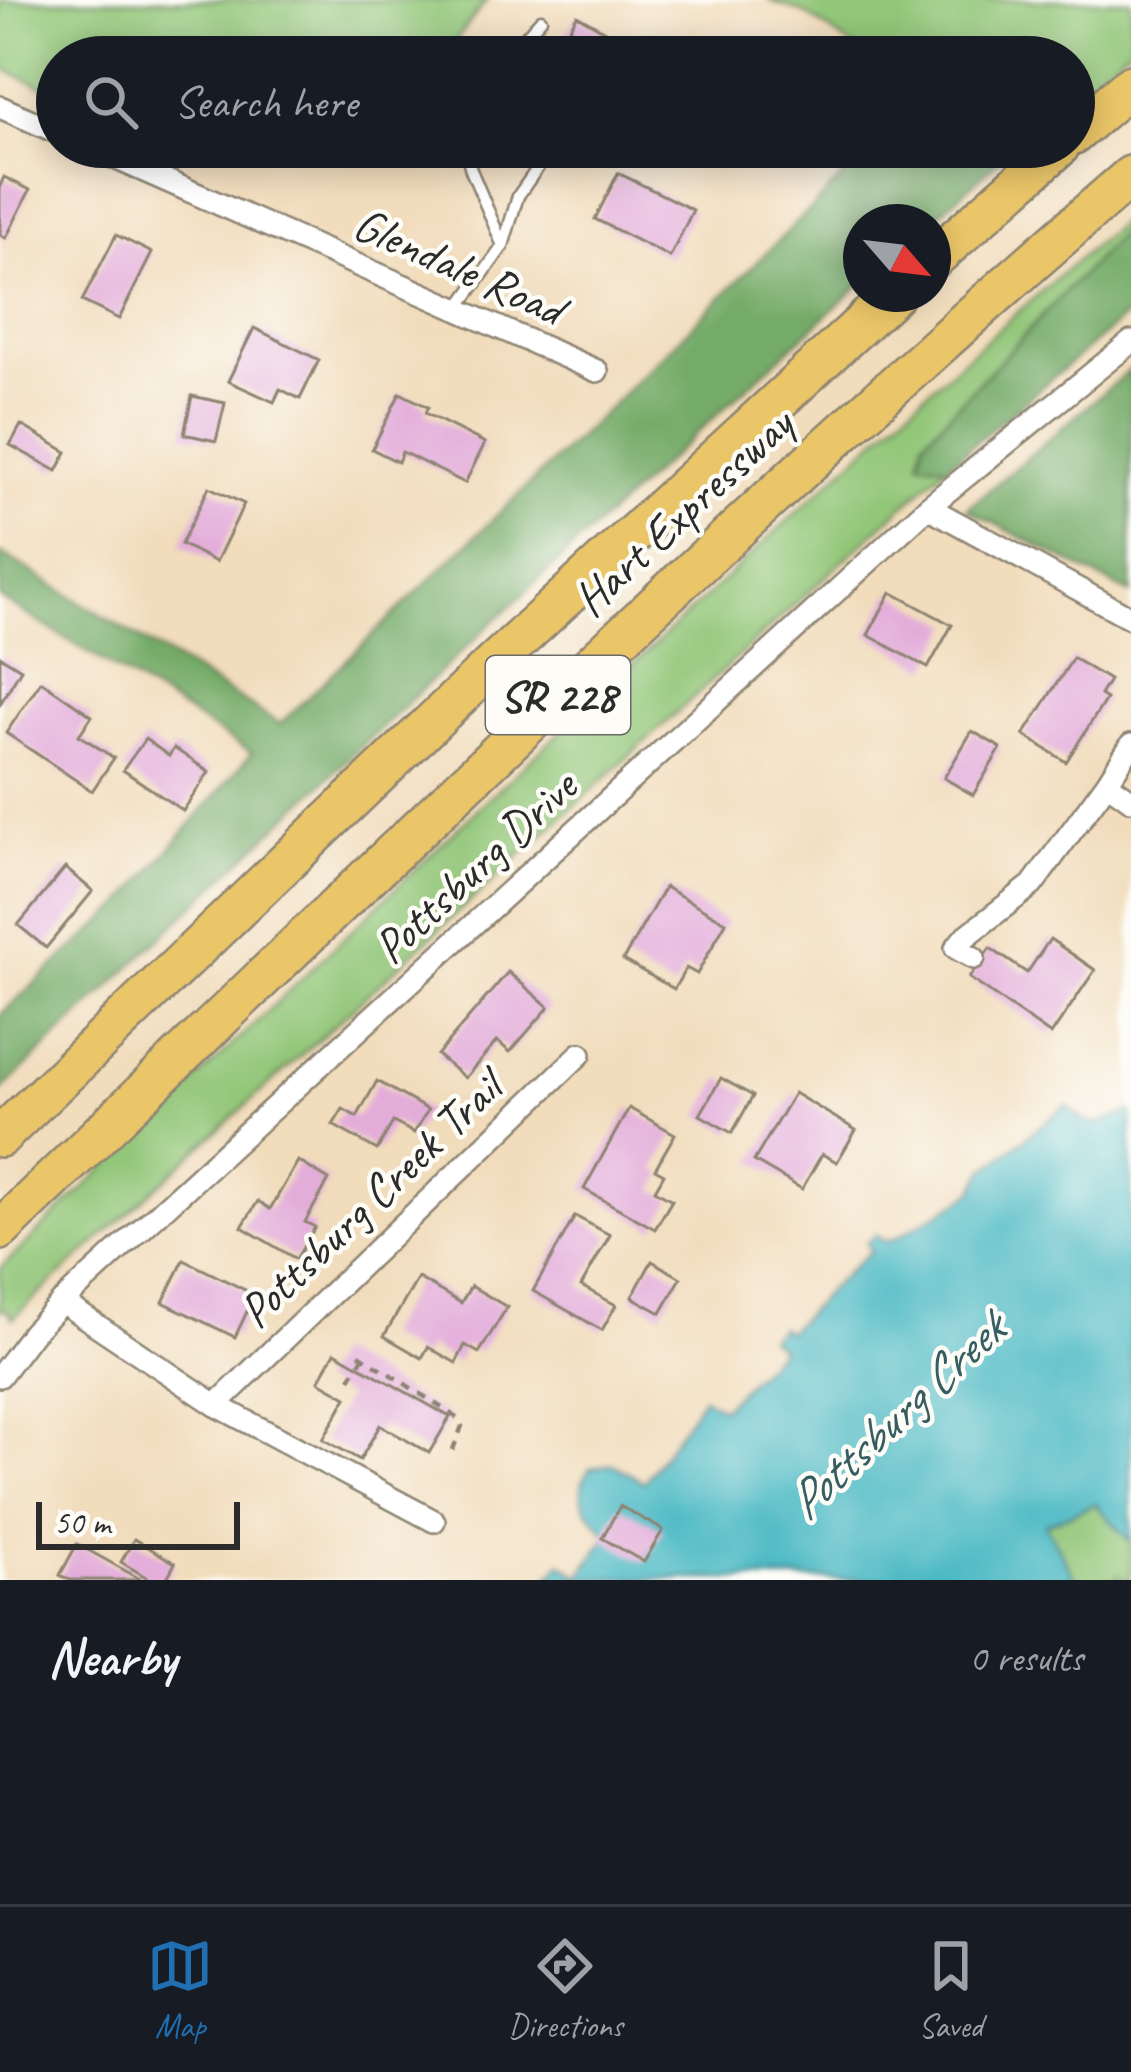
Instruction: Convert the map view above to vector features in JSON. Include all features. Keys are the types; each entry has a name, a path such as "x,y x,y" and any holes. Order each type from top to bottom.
{"highway":[{"path":"1095,116 1131,85"},
{"path":"951,243 1035,168"},
{"name":"Hart Expressway","path":"0,1230 741,524 1131,176"},
{"name":"Hart Expressway","path":"0,1137 494,663 874,312"}],"street":[{"path":"0,107 36,123"},
{"name":"Glendale Road","path":"137,168 597,371"},
{"name":"Pottsburg Drive","path":"0,1376 62,1302 928,507 1131,342"},
{"path":"928,507 1131,618"},
{"path":"974,958 956,948 1032,885 1131,745"},
{"path":"1107,783 1131,800"},
{"name":"Pottsburg Creek Trail","path":"216,1405 580,1054"},
{"path":"62,1302 216,1405 434,1521"}],"lane":[{"path":"526,36 542,19"},
{"path":"470,168 503,246"},
{"path":"458,310 503,246 518,196 537,168"}],"path":[{"path":"350,1378 361,1356 459,1419 462,1426 452,1452"}],"green space":[{"path":"0,0 487,0 459,36 36,36 36,83 0,67"},
{"path":"768,0 1131,0 1131,46 1095,77 1095,36 837,36 805,13"},
{"path":"847,168 990,168 950,204 843,204 843,300 535,583 0,1092 0,1015 122,905 252,753 0,598 0,553 280,724 612,405"},
{"path":"1131,213 1131,223 924,440 920,461 947,466 13,1318 6,1309 0,1311 0,1269 485,802 921,397"},
{"path":"1131,223 1131,312 947,466 920,461 924,441"},
{"path":"1131,369 1131,594 967,509"},
{"path":"1096,1504 1131,1542 1131,1580 1118,1575 1115,1580 1076,1580 1044,1524"}],"water":[{"name":"Pottsburg Creek","path":"1067,1105 1095,1125 1131,1112 1131,1542 1095,1504 1045,1524 1076,1580 548,1578 561,1563 580,1576 608,1535 584,1504 582,1488 590,1468 613,1464 644,1482 703,1397 722,1408 781,1348 769,1338 780,1327 787,1332 871,1251 866,1243 877,1234 883,1241 894,1239 965,1198 985,1170"}],"building":[{"path":"577,15 605,31 602,36 565,36"},
{"path":"618,173 693,210 670,257 595,219"},
{"path":"4,177 30,190 6,238 0,235"},
{"path":"116,235 152,253 119,319 82,301"},
{"path":"254,328 319,360 300,399 280,389 274,402 228,381"},
{"path":"400,393 428,407 425,413 485,443 465,483 402,452 398,462 372,449"},
{"path":"192,396 225,403 216,441 184,434"},
{"path":"21,425 67,452 57,471 10,445"},
{"path":"209,487 244,504 216,562 181,544"},
{"path":"891,592 952,625 928,668 868,635"},
{"path":"0,656 21,669 0,704"},
{"path":"1073,658 1109,680 1100,695 1106,699 1066,762 1024,735"},
{"path":"41,681 92,716 79,735 114,758 92,791 6,733"},
{"path":"972,731 1001,748 973,795 944,778"},
{"path":"145,739 169,756 174,748 209,772 183,811 123,770"},
{"path":"65,868 93,891 46,948 18,925"},
{"path":"665,887 726,922 697,974 686,968 674,989 623,960"},
{"path":"1050,939 1095,970 1051,1035 969,978 990,948 1027,973"},
{"path":"508,972 549,1007 510,1052 497,1041 465,1078 437,1055"},
{"path":"721,1078 753,1096 732,1133 700,1115"},
{"path":"377,1081 428,1110 414,1133 393,1122 377,1150 333,1125 343,1109 357,1117"},
{"path":"794,1093 856,1130 837,1162 822,1154 802,1189 754,1161"},
{"path":"629,1108 675,1134 655,1169 664,1174 655,1190 672,1200 655,1229 584,1189"},
{"path":"298,1161 329,1180 305,1222 315,1227 296,1259 242,1227 258,1201 270,1209"},
{"path":"575,1216 610,1235 581,1286 616,1305 602,1330 533,1291"},
{"path":"184,1260 255,1295 235,1337 163,1302"},
{"path":"652,1261 681,1278 661,1313 632,1297"},
{"path":"418,1278 461,1303 471,1286 507,1307 479,1353 465,1345 456,1363 428,1347 422,1358 384,1336"},
{"path":"335,1352 450,1417 429,1453 380,1425 360,1460 323,1439 347,1397 319,1381"},
{"path":"620,1506 663,1530 644,1562 602,1538"},
{"path":"134,1539 175,1563 166,1580 151,1580 121,1562"},
{"path":"77,1544 142,1580 70,1580 60,1575"}]}
